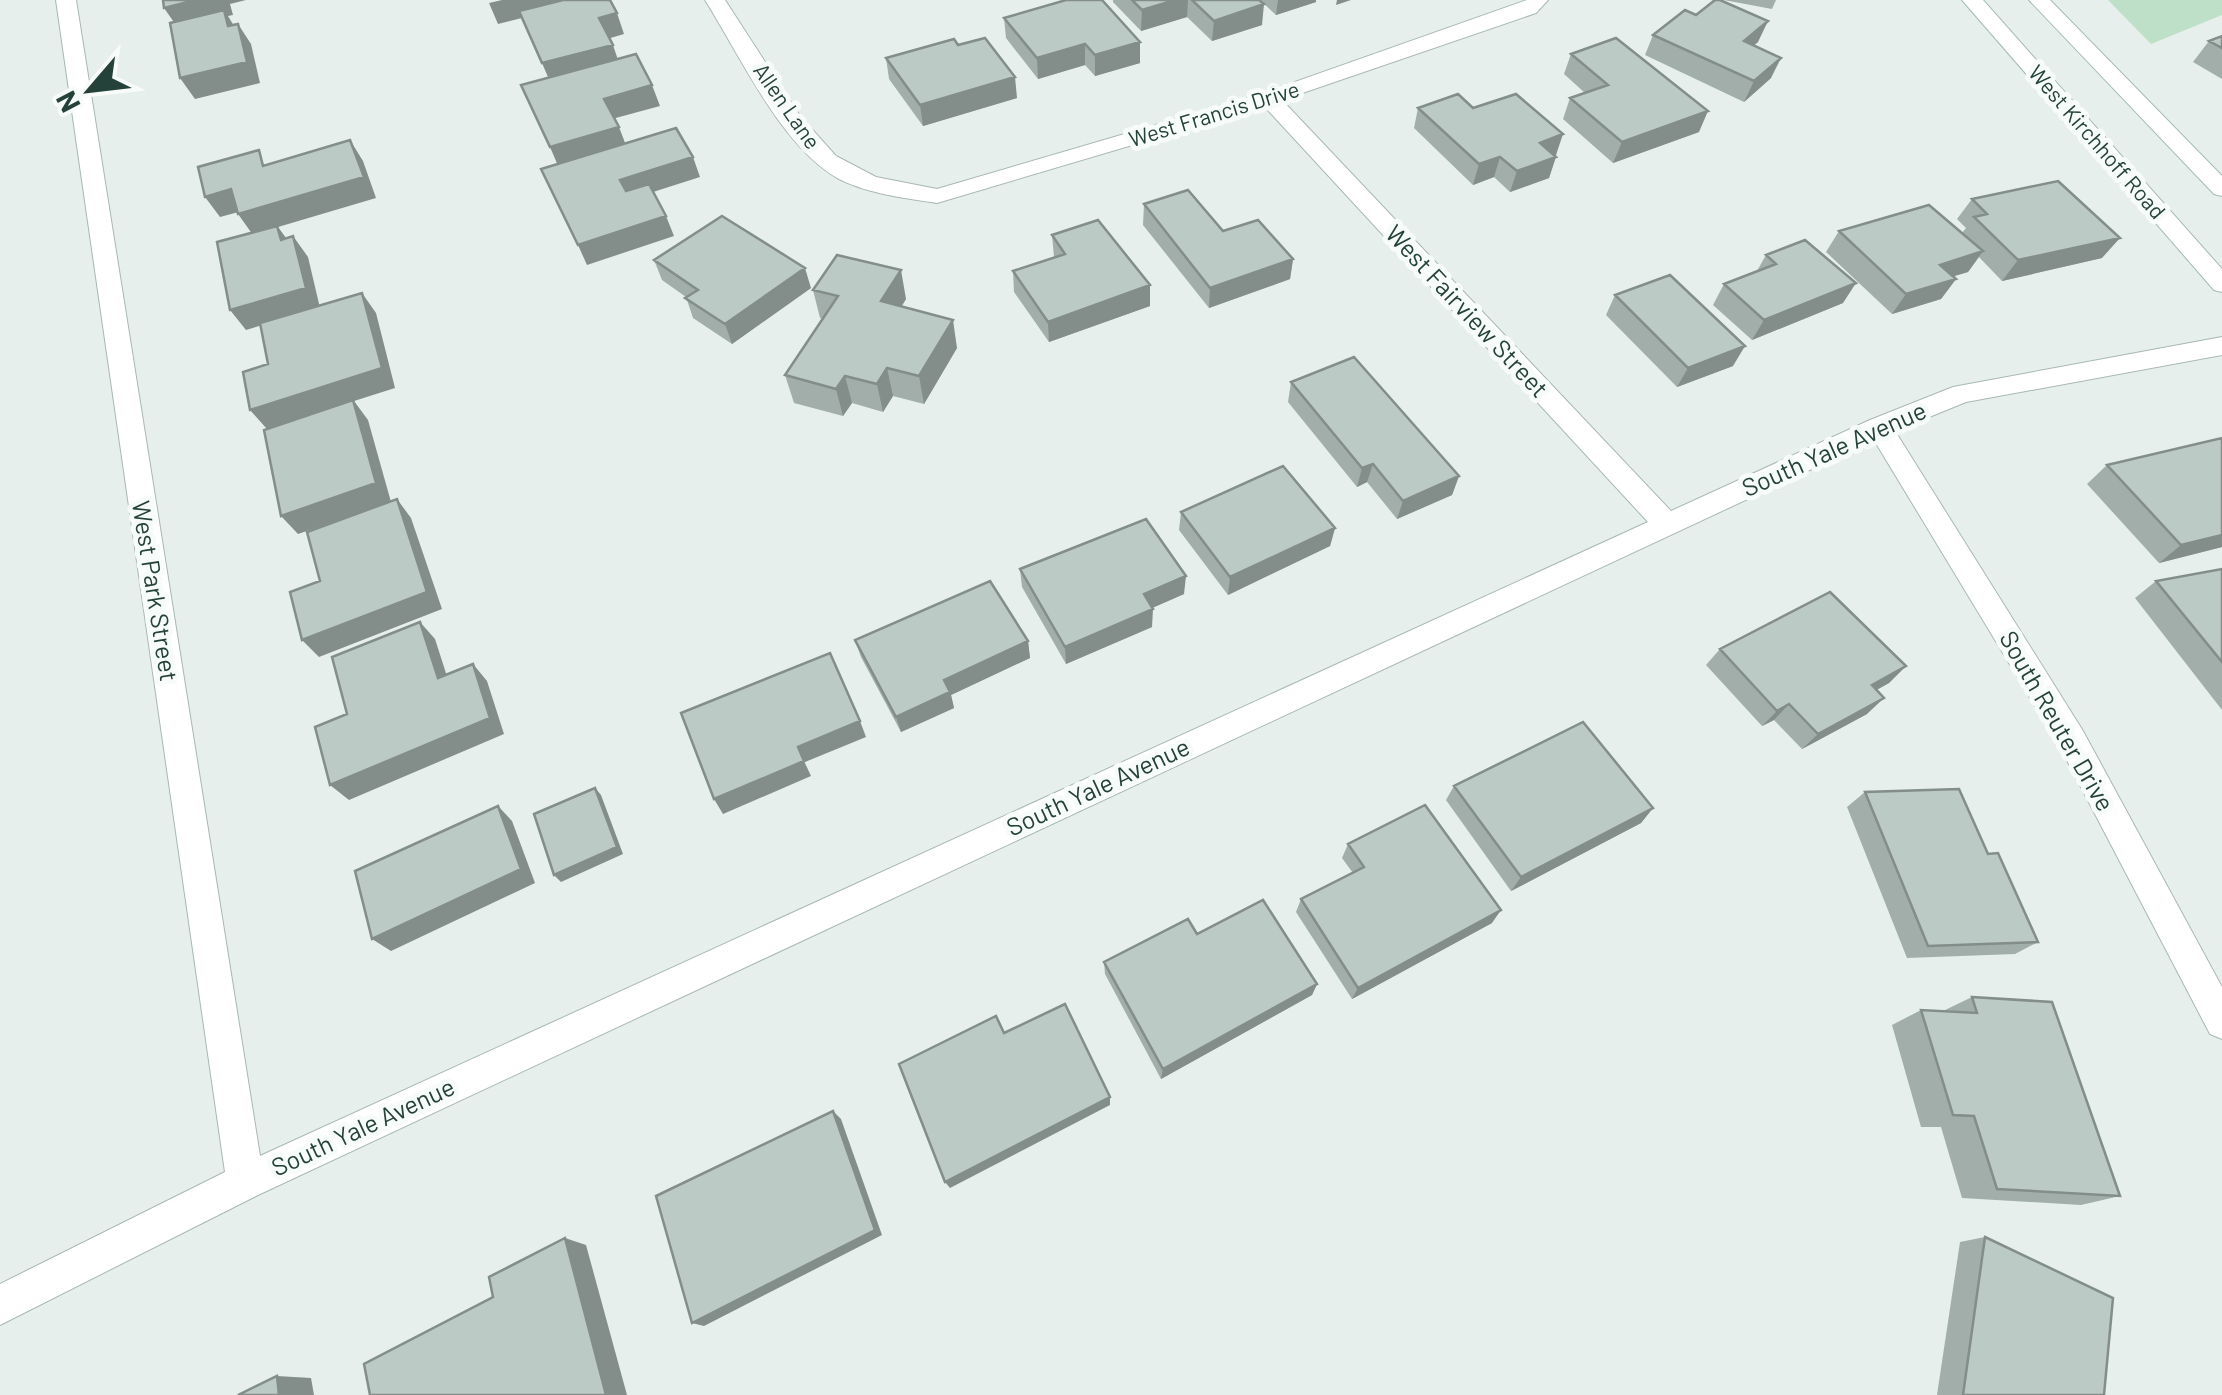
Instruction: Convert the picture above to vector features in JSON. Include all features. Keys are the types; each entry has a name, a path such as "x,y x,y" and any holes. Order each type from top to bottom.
{"street":[{"name":"West Park Street","path":"66,0 244,1182"},
{"name":"Allen Lane","path":"715,0 813,148 842,172 882,188"},
{"name":"West Francis Drive","path":"882,188 937,196 983,185 1268,98 1528,10 1538,0"},
{"name":"West Kirchhoff Road","path":"1972,0 2222,284"},
{"path":"2038,0 2222,190"},
{"name":"West Fairview Street","path":"1268,98 1668,524"},
{"name":"South Yale Avenue","path":"0,1304 244,1182 1879,427 1962,394 2222,346"},
{"name":"South Reuter Drive","path":"1879,427 2072,740 2222,1022"}],"green space":[{"path":"2108,0 2222,0 2222,15 2151,44"}],"building":[{"path":"163,0 196,0 164,8"},
{"path":"563,0 610,0 617,13 599,18 613,45 542,63 519,11"},
{"path":"1066,0 1102,0 1140,42 1095,55 1085,44 1037,58 1004,18"},
{"path":"1132,0 1175,0 1142,10"},
{"path":"1192,0 1259,0 1264,4 1214,21"},
{"path":"1715,0 1768,21 1744,41 1781,58 1754,81 1653,35 1685,10 1696,15"},
{"path":"224,10 228,26 238,24 247,62 180,78 170,23"},
{"path":"2222,36 2222,48 2209,41"},
{"path":"985,38 1015,77 920,105 886,58 954,39 958,45"},
{"path":"1616,38 1708,111 1622,142 1570,98 1608,85 1571,54"},
{"path":"636,54 652,85 604,99 619,127 550,147 521,85"},
{"path":"1458,94 1473,108 1516,94 1563,134 1540,143 1556,157 1517,171 1500,157 1479,164 1418,108"},
{"path":"676,128 693,157 620,180 626,191 649,184 666,216 578,245 541,169"},
{"path":"350,140 364,177 238,214 231,189 205,197 198,167 259,150 263,166"},
{"path":"2058,181 2120,238 2018,260 1974,217 1987,214 1972,199"},
{"path":"1188,190 1223,231 1258,220 1293,259 1210,288 1144,204"},
{"path":"1929,205 1983,251 1940,265 1956,279 1906,294 1839,231"},
{"path":"722,216 805,268 725,324 685,298 698,290 654,260"},
{"path":"1098,220 1150,285 1048,322 1013,271 1065,254 1052,235"},
{"path":"277,226 281,240 293,236 306,288 230,310 217,242"},
{"path":"1805,240 1856,283 1764,320 1724,284 1776,264 1766,255"},
{"path":"837,255 901,270 881,301 953,320 919,376 887,368 877,384 845,376 836,389 785,375 838,296 813,290"},
{"path":"1670,275 1745,346 1688,368 1615,295"},
{"path":"362,293 382,368 250,410 243,372 268,364 260,323"},
{"path":"1354,357 1459,476 1403,501 1373,464 1362,468 1291,382"},
{"path":"353,400 376,483 281,516 264,430"},
{"path":"2222,438 2222,535 2181,545 2107,465"},
{"path":"1283,466 1335,528 1230,577 1181,512"},
{"path":"397,499 427,592 302,640 290,592 320,581 307,532"},
{"path":"1146,519 1186,576 1144,594 1153,609 1065,647 1020,569"},
{"path":"2222,569 2222,662 2156,581"},
{"path":"990,581 1028,641 944,680 950,692 896,717 855,640"},
{"path":"1830,592 1906,666 1872,685 1884,698 1818,734 1789,704 1777,711 1720,649"},
{"path":"420,622 438,678 473,664 490,718 330,785 315,727 347,714 332,657"},
{"path":"830,653 860,721 798,747 804,761 714,799 681,713"},
{"path":"1583,722 1653,808 1521,877 1454,786"},
{"path":"595,788 617,847 554,875 534,814"},
{"path":"1959,789 1988,854 1998,853 2038,942 1928,946 1865,792"},
{"path":"1425,805 1501,910 1358,988 1301,899 1364,867 1348,844"},
{"path":"498,806 521,869 372,939 355,871"},
{"path":"1263,900 1317,984 1163,1069 1104,962 1188,919 1197,934"},
{"path":"1972,997 2052,1002 2120,1196 1997,1189 1974,1116 1953,1115 1921,1010 1977,1013"},
{"path":"1065,1004 1110,1097 945,1182 899,1064 996,1016 1004,1033"},
{"path":"833,1111 875,1230 692,1323 656,1196"},
{"path":"1985,1237 2113,1298 2104,1395 1963,1395"},
{"path":"565,1238 606,1395 370,1395 364,1364 493,1297 489,1277"},
{"path":"277,1376 279,1395 238,1395"}]}
